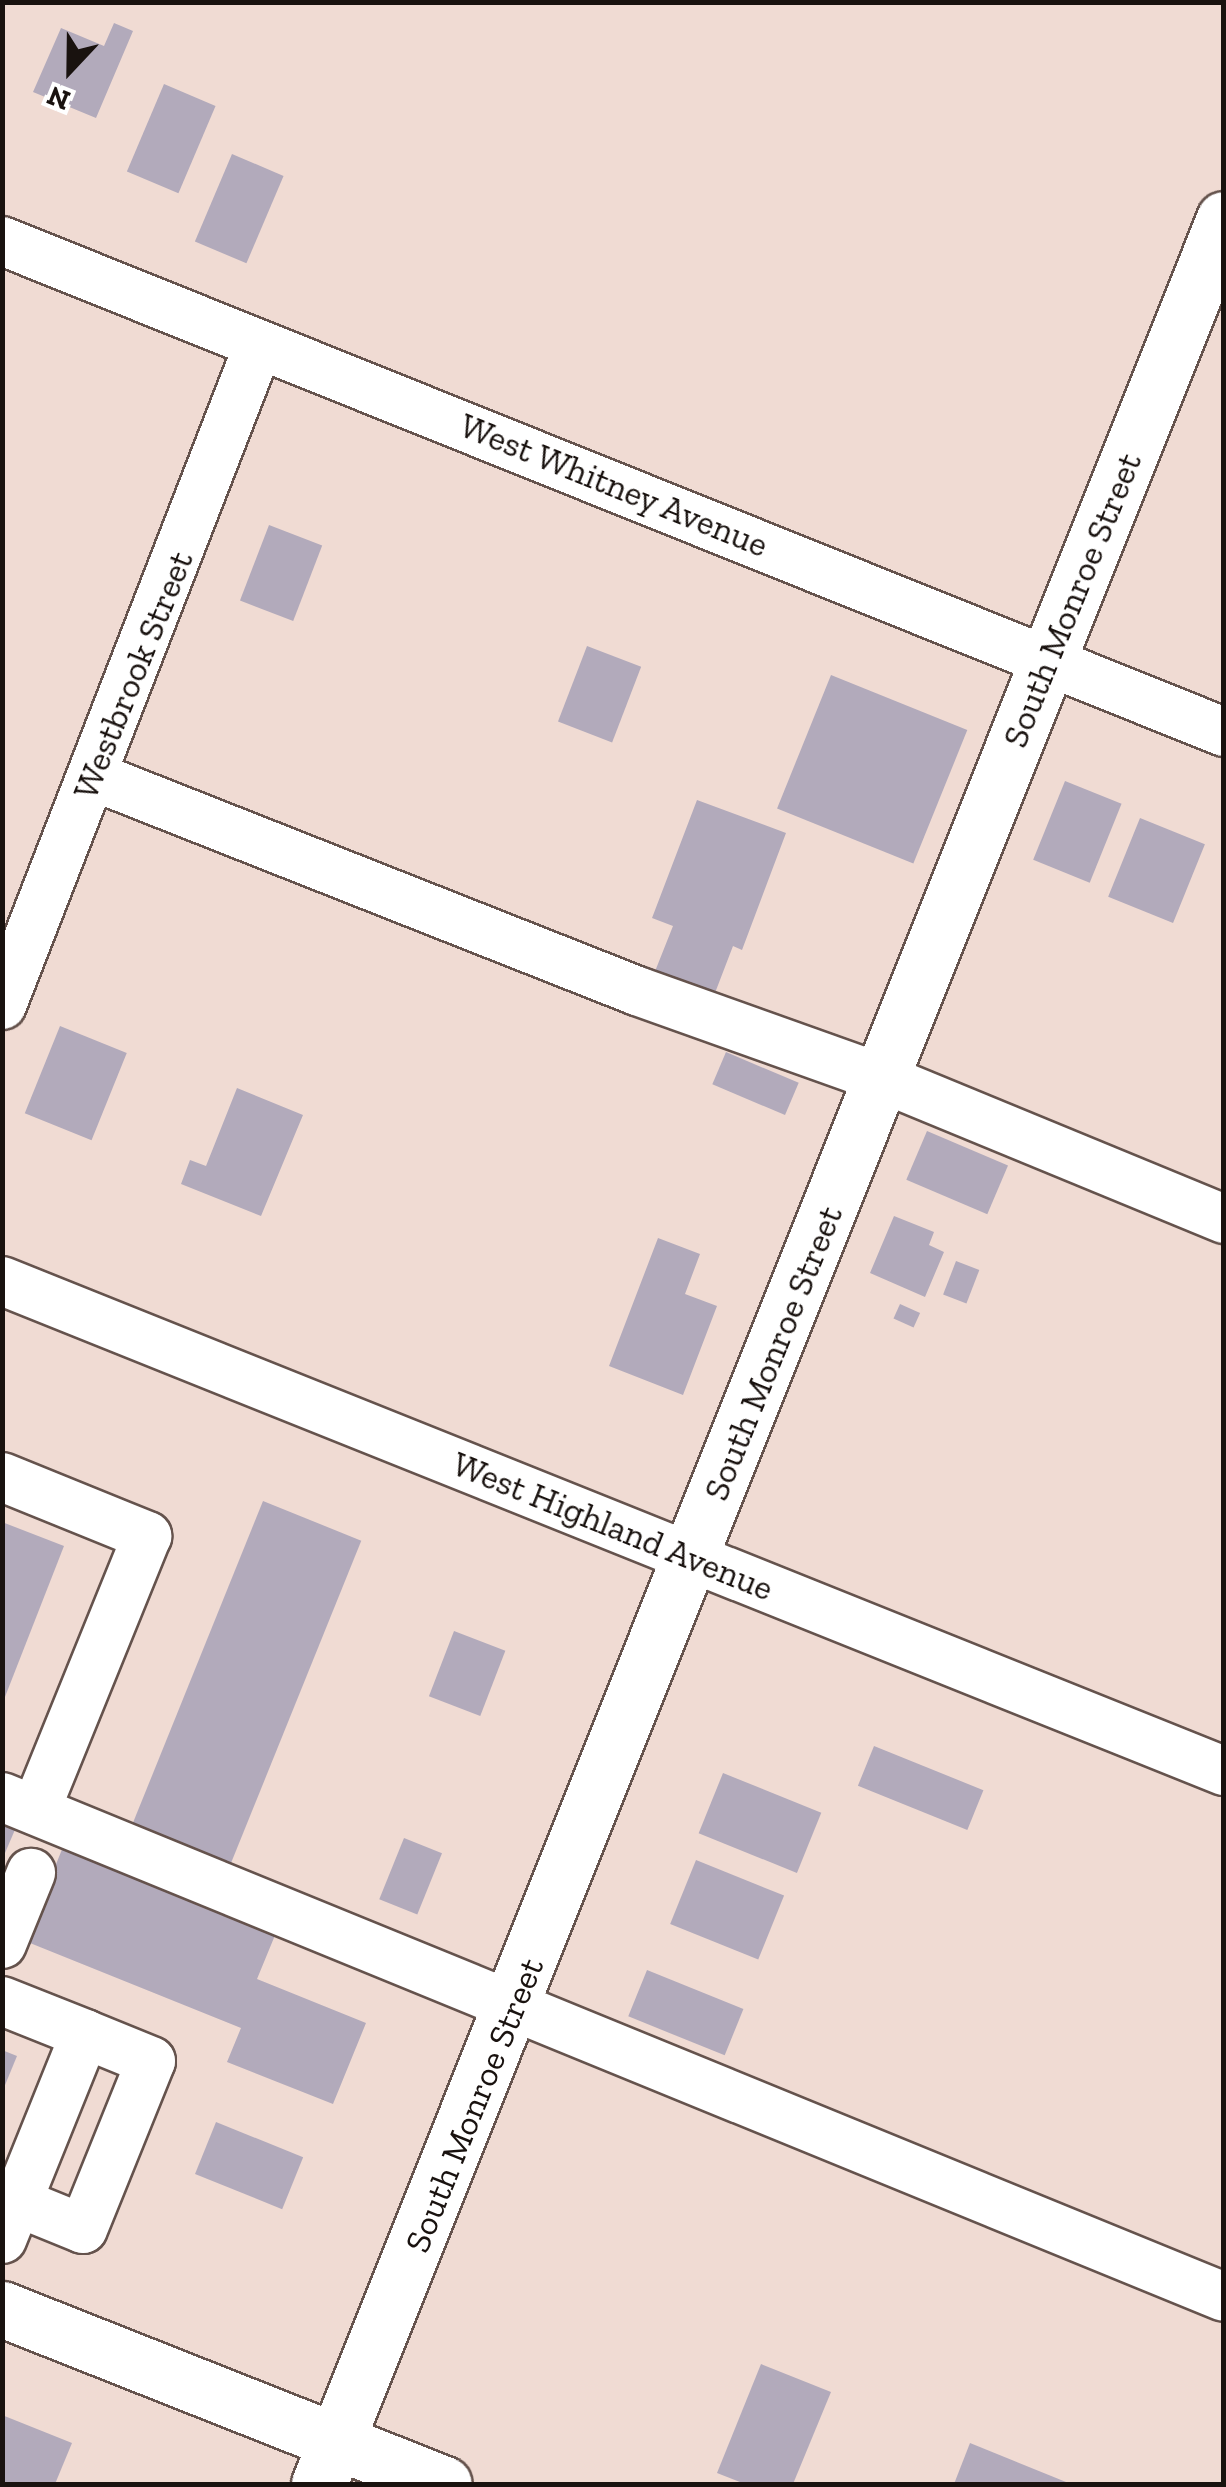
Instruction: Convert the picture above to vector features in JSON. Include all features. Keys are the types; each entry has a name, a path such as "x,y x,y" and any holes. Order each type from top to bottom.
{"main road":[{"name":"South Monroe Street","path":"328,2463 516,2002 1224,219"},
{"path":"2,2310 328,2463 444,2484"}],"street":[{"name":"West Whitney Avenue","path":"2,241 1224,732"},
{"name":"Westbrook Street","path":"2,1004 259,344"},
{"path":"93,776 637,991 882,1078 1224,1219"},
{"name":"West Highland Avenue","path":"2,1281 1224,1771"},
{"path":"2,1477 148,1536 19,1804 516,2002 1224,2297"},
{"path":"2,1944 31,1873"},
{"path":"2,2001 152,2060 83,2229 12,2198 85,2034"}],"building":[{"path":"114,23 133,31 96,118 33,92 61,28 104,46"},
{"path":"164,84 216,106 178,193 127,171"},
{"path":"232,154 284,176 246,263 195,241"},
{"path":"269,525 322,545 293,621 240,601"},
{"path":"587,646 641,667 612,742 558,722"},
{"path":"831,675 967,730 913,864 777,809"},
{"path":"1065,781 1122,804 1090,883 1033,860"},
{"path":"697,800 786,833 742,950 733,946 710,1006 650,984 673,926 652,918"},
{"path":"1140,818 1205,844 1173,923 1108,897"},
{"path":"60,1026 127,1053 92,1140 25,1113"},
{"path":"726,1052 799,1083 785,1115 712,1084"},
{"path":"237,1088 303,1115 261,1216 181,1184 190,1160 206,1166"},
{"path":"927,1131 1008,1165 987,1214 906,1180"},
{"path":"894,1216 934,1232 929,1245 944,1252 925,1297 870,1273"},
{"path":"658,1238 700,1254 685,1294 717,1306 683,1395 609,1366"},
{"path":"956,1261 979,1270 966,1304 943,1295"},
{"path":"900,1304 920,1313 914,1328 893,1319"},
{"path":"263,1501 361,1541 229,1867 131,1827"},
{"path":"2,1522 64,1546 3,1702 2,1702"},
{"path":"454,1631 505,1651 480,1716 429,1696"},
{"path":"874,1746 983,1790 967,1830 858,1786"},
{"path":"723,1773 821,1813 797,1873 699,1833"},
{"path":"2,1819 17,1825 2,1860"},
{"path":"404,1838 442,1853 417,1915 379,1899"},
{"path":"65,1842 278,1928 257,1979 366,2023 333,2104 227,2062 241,2028 25,1941"},
{"path":"696,1860 784,1896 758,1960 670,1924"},
{"path":"647,1970 743,2009 725,2055 628,2016"},
{"path":"2,2050 17,2056 3,2090 2,2090"},
{"path":"216,2122 303,2157 282,2209 195,2174"},
{"path":"761,2364 831,2392 793,2484 745,2484 717,2473"},
{"path":"2,2415 72,2443 55,2484 2,2484"},
{"path":"970,2443 1071,2484 954,2484"}]}
